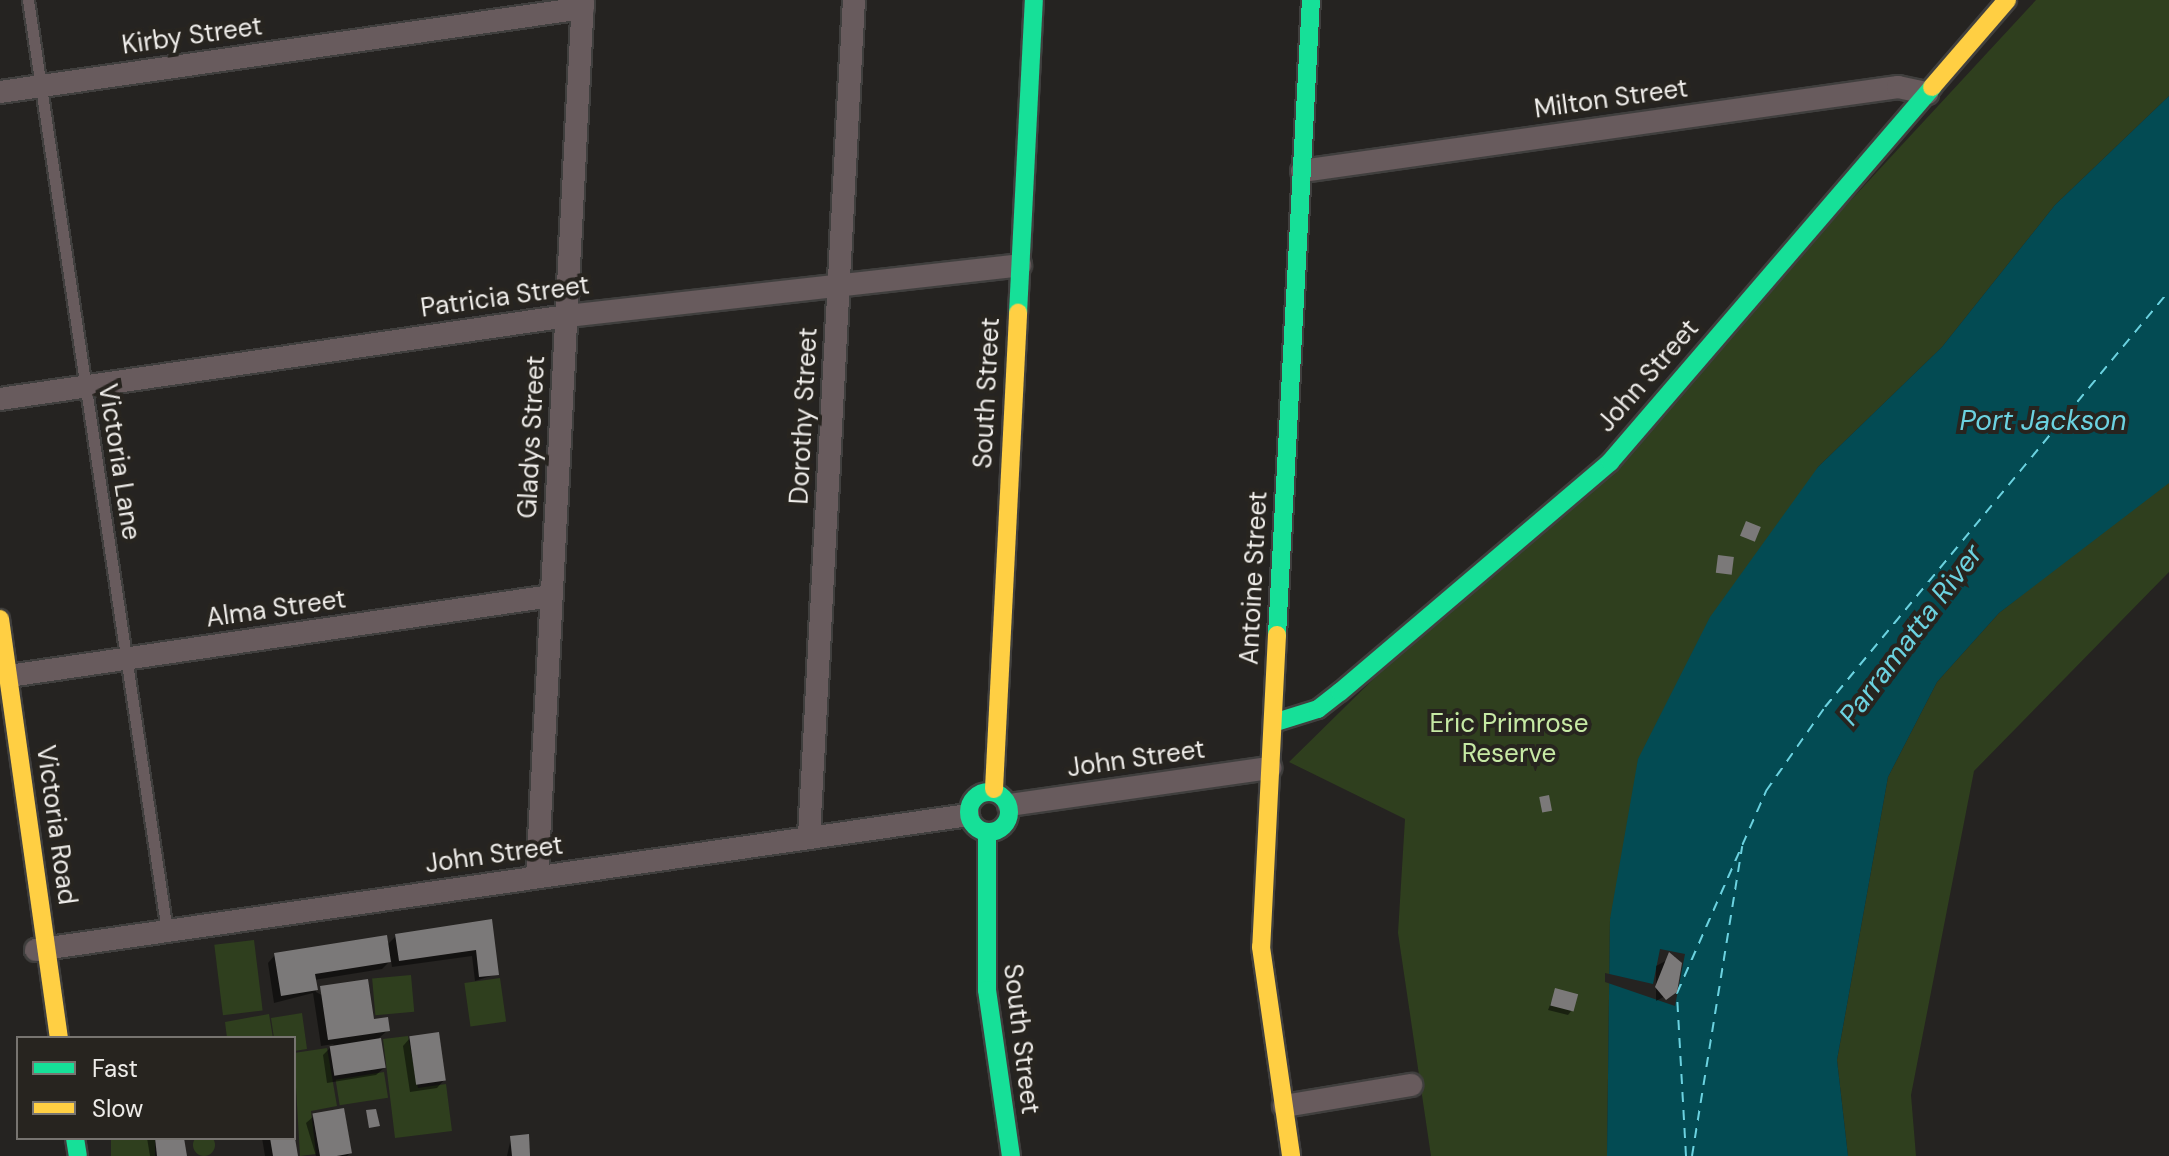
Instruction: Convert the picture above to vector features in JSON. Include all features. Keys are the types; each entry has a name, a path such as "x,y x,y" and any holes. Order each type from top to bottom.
{"main road":[{"name":"South Street","path":"1002,797 1020,265 1034,0"},
{"name":"Antoine Street","path":"1291,1156 1261,947 1311,0"},
{"name":"John Street","path":"1273,723 1318,709 1598,474 2007,0"},
{"name":"Victoria Road","path":"0,619 9,676 37,950 40,1036"},
{"name":"Victoria Road","path":"0,767 37,950 58,1036"},
{"path":"1002,797 987,833 973,830 968,815 1002,797"},
{"name":"South Street","path":"987,833 987,990 1011,1156"}],"street":[{"name":"Dorothy Street","path":"809,836 854,0"},
{"name":"Kirby Street","path":"0,92 583,4"},
{"name":"Gladys Street","path":"537,877 583,4"},
{"name":"Milton Street","path":"1302,171 1898,87 1927,93"},
{"name":"Patricia Street","path":"0,399 567,316 1020,265"},
{"name":"Alma Street","path":"9,676 551,596"},
{"name":"John Street","path":"1002,797 1270,768"},
{"name":"John Street","path":"37,950 968,815"},
{"path":"1284,1106 1411,1085"}],"lane":[{"name":"Victoria Lane","path":"28,0 167,931"}],"green space":[{"name":"Eric Primrose Reserve","path":"2036,0 2169,0 2169,96 2055,205 1942,347 1818,467 1610,919 1607,1156 1431,1156 1398,933 1405,819 1289,762 1751,308"},
{"path":"2169,479 2169,572 1974,771 1911,1095 1916,1156 1848,1156 1837,1060 1888,777 1937,682 1999,613"},
{"path":"254,940 263,1010 223,1015 214,945"},
{"path":"411,975 414,1012 375,1015 372,978"},
{"path":"500,978 506,1022 470,1027 464,983"},
{"path":"302,1013 307,1049 296,1051 296,1036 274,1036 271,1018"},
{"path":"269,1014 273,1036 227,1036 225,1022"},
{"path":"408,1036 418,1088 446,1084 452,1131 395,1138 383,1039"},
{"path":"327,1048 337,1106 311,1111 316,1154 300,1156 296,1087 296,1053"},
{"path":"384,1072 388,1098 340,1105 336,1080"},
{"path":"111,1140 155,1140 155,1156 111,1156"},
{"path":"194,1140 214,1141 212,1153 204,1156 196,1153"}],"water":[{"name":"Port Jackson","path":"2169,96 2169,483 1999,613 1937,682 1888,777 1837,1060 1848,1156 1607,1156 1610,919 1638,759 1710,617 1818,467 1942,347 2055,205"}],"pier":[{"path":"1660,949 1685,954 1675,1006 1605,982 1605,973 1653,984"}],"building":[{"path":"1746,521 1761,527 1755,542 1740,536"},
{"path":"1718,555 1734,557 1732,575 1716,573"},
{"path":"1549,795 1552,811 1542,813 1539,797"},
{"path":"492,919 499,975 479,977 476,950 399,961 395,934"},
{"path":"387,935 391,962 315,974 318,990 281,996 274,953"},
{"path":"1669,952 1682,963 1677,992 1666,1000 1655,987"},
{"path":"368,979 374,1019 388,1017 390,1031 328,1040 320,986"},
{"path":"1555,988 1578,994 1574,1012 1550,1005"},
{"path":"439,1032 446,1081 416,1085 409,1036"},
{"path":"381,1038 386,1068 334,1076 330,1046"},
{"path":"344,1108 352,1153 320,1156 312,1114"},
{"path":"376,1109 380,1126 369,1128 366,1110"},
{"path":"529,1134 530,1156 512,1156 510,1136"},
{"path":"155,1140 184,1140 187,1156 157,1156"},
{"path":"270,1140 295,1140 298,1156 273,1156"}],"ferry route":[{"path":"1686,1156 1677,993 1766,791 1825,707 2169,291"},
{"path":"1692,1156 1742,846"}],"traffic: fast":[{"path":"1018,313 1034,0"},
{"path":"1277,635 1311,0"},
{"path":"1273,723 1318,709 1340,692 1610,462 1932,87"},
{"path":"989,792 1003,798 1009,812 1003,826 989,832 975,826 969,812 975,798 989,792"},
{"path":"987,833 987,990 1011,1156"},
{"path":"75,1140 78,1156"}],"traffic: slow":[{"path":"1932,87 2007,0"},
{"path":"994,789 1018,313"},
{"path":"0,619 59,1036"},
{"path":"1277,635 1261,947 1291,1156"}],"water label":[{"name":"Parramatta River","path":"1911,635"}]}
